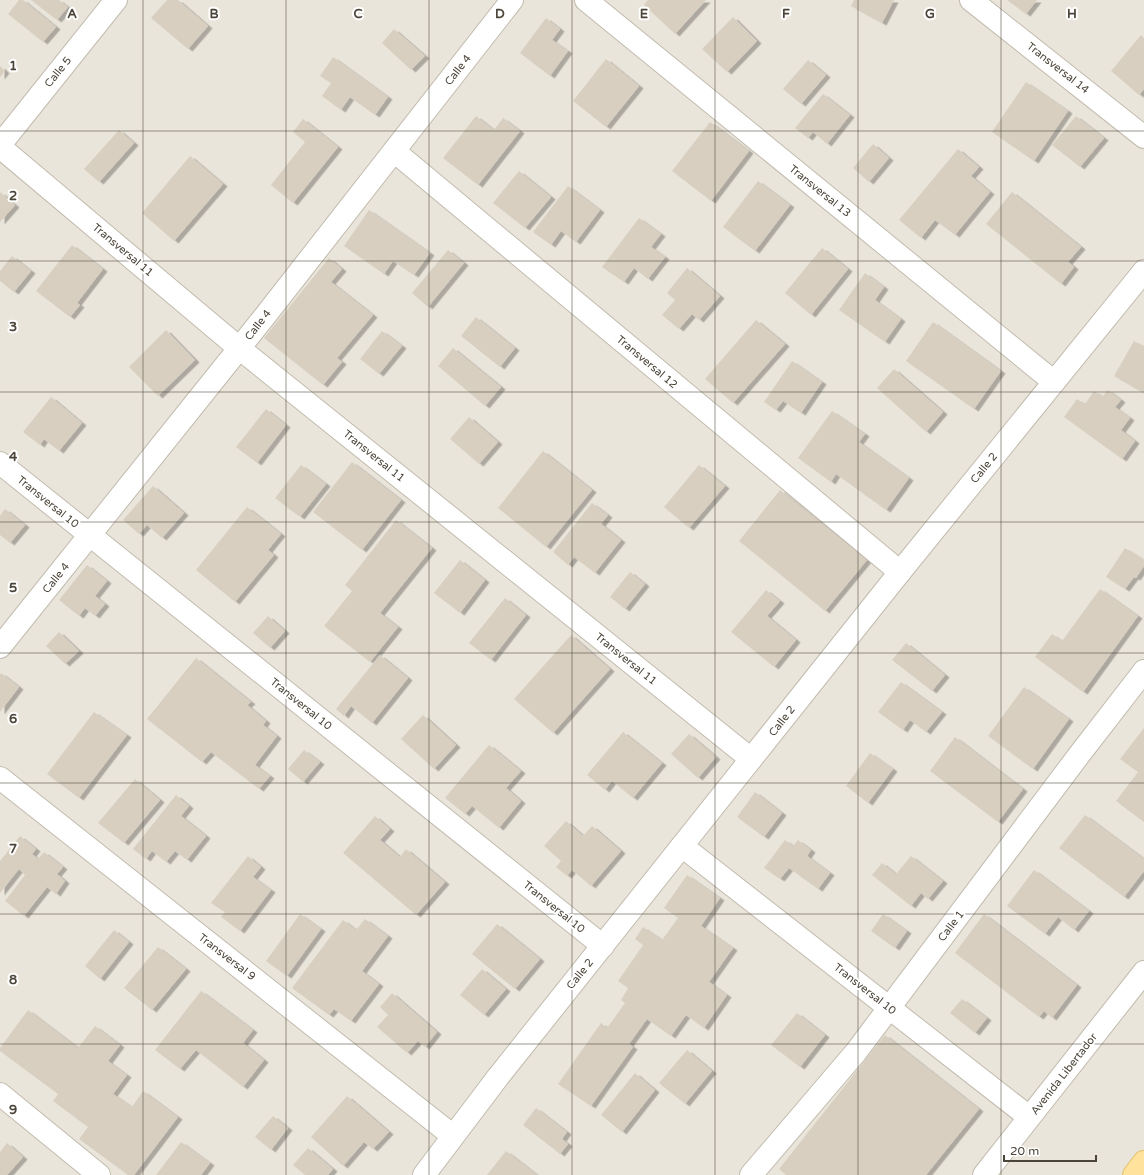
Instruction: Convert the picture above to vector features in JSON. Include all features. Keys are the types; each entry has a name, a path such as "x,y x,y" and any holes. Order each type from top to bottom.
{"main road":[{"path":"1134,1175 1144,1162"}],"street":[{"name":"Calle 5","path":"0,146 116,0"},
{"name":"Calle 4","path":"0,647 239,348 512,0"},
{"name":"Transversal 13","path":"586,0 1054,382"},
{"name":"Transversal 14","path":"971,0 1144,137"},
{"name":"Transversal 11","path":"0,146 239,348 751,759"},
{"name":"Transversal 12","path":"394,152 900,572"},
{"name":"Calle 2","path":"424,1175 503,1070 900,572 1144,270"},
{"name":"Transversal 10","path":"0,463 603,946"},
{"name":"Calle 1","path":"750,1175 856,1052 1144,671"},
{"name":"Transversal 9","path":"0,778 453,1136"},
{"name":"Transversal 10","path":"682,846 1029,1117"},
{"name":"Avenida Libertador","path":"984,1175 1144,972"},
{"path":"0,1094 99,1175"}],"shaded area":[{"path":"0,0 1144,0 1144,1175 0,1175"}],"building":[{"path":"19,0 23,0 56,27 43,42 8,14"},
{"path":"31,0 59,0 68,7 57,20"},
{"path":"167,0 178,0 208,26 188,49 151,18"},
{"path":"648,0 706,0 675,34 644,5"},
{"path":"854,0 894,0 882,23 851,6"},
{"path":"1007,0 1037,0 1026,14"},
{"path":"733,17 757,41 727,72 702,49"},
{"path":"546,18 560,29 552,40 568,51 550,76 520,53"},
{"path":"394,29 425,56 411,70 382,43"},
{"path":"1141,35 1144,38 1144,89 1139,95 1111,71"},
{"path":"333,57 388,97 375,115 350,97 341,110 322,96 331,83 320,76"},
{"path":"606,59 639,86 606,127 573,101"},
{"path":"808,60 826,75 801,104 783,89"},
{"path":"0,66 5,71 0,77"},
{"path":"1026,82 1068,111 1034,161 992,132"},
{"path":"823,94 850,115 827,144 813,132 808,138 795,128"},
{"path":"476,116 494,130 503,118 520,131 478,185 443,158"},
{"path":"1076,116 1104,138 1080,167 1052,145"},
{"path":"303,119 338,147 293,203 271,185 305,142 293,132"},
{"path":"710,122 749,151 711,201 672,171"},
{"path":"119,130 134,143 99,182 84,169"},
{"path":"873,144 889,158 869,182 853,168"},
{"path":"958,149 979,167 971,176 990,192 955,235 935,220 921,238 899,220"},
{"path":"190,156 223,184 174,241 142,213"},
{"path":"519,171 551,197 525,228 493,203"},
{"path":"758,181 790,205 755,251 723,227"},
{"path":"568,186 600,210 576,242 561,231 551,245 533,232"},
{"path":"0,192 15,205 0,222"},
{"path":"1012,192 1081,247 1068,262 1074,267 1061,284 986,224"},
{"path":"369,210 430,253 414,275 393,261 384,274 344,246"},
{"path":"639,218 661,234 651,247 665,257 648,279 634,268 624,282 602,267"},
{"path":"72,245 103,269 77,303 80,305 70,317 36,291"},
{"path":"822,248 848,269 811,315 785,293"},
{"path":"448,250 464,263 428,307 412,293"},
{"path":"12,256 31,271 14,292 0,281 0,271"},
{"path":"329,258 342,269 331,282 373,315 337,358 342,362 323,385 264,338"},
{"path":"687,268 720,296 699,320 692,314 679,329 662,315 675,300 667,293"},
{"path":"865,273 884,287 875,300 901,319 885,342 839,310"},
{"path":"476,317 515,348 500,367 461,336"},
{"path":"756,320 785,344 733,403 705,379"},
{"path":"933,322 1001,371 974,409 906,361"},
{"path":"166,330 195,360 158,396 129,367"},
{"path":"382,331 402,346 379,374 360,359"},
{"path":"1134,341 1144,346 1144,393 1114,376"},
{"path":"453,348 501,387 485,406 438,366"},
{"path":"792,361 822,382 801,413 783,401 776,410 764,402"},
{"path":"894,369 943,412 926,432 877,388"},
{"path":"1108,390 1121,400 1115,407 1130,418 1121,430 1135,441 1122,459 1064,417 1077,399 1085,404 1094,391 1102,397"},
{"path":"51,397 82,423 59,451 44,439 40,445 23,432"},
{"path":"266,409 286,425 257,463 236,447"},
{"path":"832,411 865,434 859,442 909,478 886,510 836,474 831,482 798,458"},
{"path":"469,417 498,442 479,464 450,439"},
{"path":"543,451 592,490 546,547 498,508"},
{"path":"352,462 401,500 362,550 313,512"},
{"path":"301,465 326,484 300,517 275,498"},
{"path":"699,465 725,486 689,528 664,507"},
{"path":"153,486 184,513 162,538 147,525 139,534 123,520"},
{"path":"780,490 867,560 825,611 739,541"},
{"path":"592,503 608,515 601,524 621,540 595,573 574,557 568,565 553,552"},
{"path":"247,507 281,534 268,550 274,555 235,602 196,570"},
{"path":"5,509 25,525 10,543 0,535 0,516"},
{"path":"396,520 432,548 380,613 398,627 370,662 324,626 352,591 345,585"},
{"path":"1125,548 1144,560 1144,566 1136,578 1134,577 1125,589 1106,577"},
{"path":"460,560 485,580 460,613 434,593"},
{"path":"87,565 107,581 95,596 105,604 95,616 85,608 79,616 59,600"},
{"path":"630,572 645,584 625,609 610,597"},
{"path":"1100,589 1138,616 1083,692 1035,657 1052,634 1062,641"},
{"path":"766,590 780,601 767,616 796,640 774,667 731,632"},
{"path":"505,598 526,615 491,660 469,643"},
{"path":"268,616 285,631 270,648 253,633"},
{"path":"59,632 79,651 65,664 46,646"},
{"path":"571,635 610,669 553,733 514,699"},
{"path":"906,643 945,675 932,691 892,660"},
{"path":"380,655 408,678 372,723 351,706 344,716 336,709"},
{"path":"196,658 251,702 247,705 266,721 263,725 277,736 255,765 270,776 259,789 211,752 202,762 147,719"},
{"path":"1,673 19,687 0,712 0,675"},
{"path":"901,682 942,712 926,732 910,720 903,730 878,712"},
{"path":"1024,687 1069,719 1033,769 988,736"},
{"path":"94,712 127,735 79,798 47,774"},
{"path":"423,715 456,745 434,769 401,739"},
{"path":"1144,728 1144,822 1116,801 1138,772 1120,759"},
{"path":"623,732 662,763 633,798 612,781 605,790 587,775"},
{"path":"689,734 716,757 698,778 671,754"},
{"path":"955,737 1023,789 998,822 930,771"},
{"path":"489,745 521,771 506,788 521,801 499,828 472,806 465,814 445,798"},
{"path":"304,750 320,762 303,782 288,769"},
{"path":"870,753 893,769 868,803 846,786"},
{"path":"135,779 160,800 124,843 98,823"},
{"path":"755,792 782,813 764,837 737,817"},
{"path":"176,795 189,806 181,816 206,836 187,860 175,851 166,862 152,851 146,859 133,849"},
{"path":"1085,815 1144,859 1144,871 1124,897 1059,848"},
{"path":"375,816 390,829 380,840 400,857 406,849 445,882 416,915 343,853"},
{"path":"566,821 583,836 592,826 621,851 591,886 572,870 567,876 556,867 561,861 544,846"},
{"path":"20,836 36,849 32,854 38,859 44,852 63,867 57,874 65,881 56,894 47,887 24,916 5,901 25,875 19,869 0,893 0,861"},
{"path":"785,840 793,846 798,840 811,850 807,856 830,873 818,889 789,868 780,879 764,868"},
{"path":"248,856 261,867 253,877 271,890 240,931 221,917 225,912 211,903"},
{"path":"911,856 943,881 928,899 921,893 911,906 872,875 882,863 896,874"},
{"path":"1034,870 1089,911 1074,930 1058,917 1045,934 1007,906"},
{"path":"687,875 720,898 701,926 733,948 709,982 727,995 704,1028 686,1015 671,1036 647,1019 629,1044 633,1047 591,1106 558,1084 601,1023 607,1028 625,1003 621,1000 628,988 618,981 643,945 635,939 643,927 662,940 678,918 664,908"},
{"path":"300,914 321,929 287,976 266,961"},
{"path":"883,914 907,931 895,948 871,931"},
{"path":"984,914 1077,985 1052,1018 1044,1011 1039,1017 955,953"},
{"path":"365,919 388,936 362,971 379,984 351,1021 334,1009 329,1015 292,988 343,920 356,930"},
{"path":"497,924 540,959 515,989 472,954"},
{"path":"114,930 129,942 100,979 85,966"},
{"path":"158,947 186,969 152,1010 124,988"},
{"path":"482,969 506,989 484,1015 460,995"},
{"path":"201,991 253,1030 243,1043 264,1060 243,1087 196,1050 180,1069 155,1050"},
{"path":"392,993 437,1032 425,1047 418,1041 407,1053 377,1027 388,1015 380,1007"},
{"path":"962,999 987,1018 975,1033 950,1013"},
{"path":"28,1010 78,1048 95,1026 120,1045 108,1061 127,1075 113,1094 132,1107 143,1091 178,1117 134,1175 128,1175 79,1139 88,1127 53,1101 58,1094 0,1051 0,1048"},
{"path":"797,1013 825,1035 800,1067 771,1045"},
{"path":"885,1035 979,1109 926,1175 786,1175 779,1169"},
{"path":"687,1050 712,1071 685,1104 659,1083"},
{"path":"635,1073 655,1090 622,1132 601,1115"},
{"path":"347,1096 389,1132 373,1149 364,1142 343,1166 311,1137"},
{"path":"536,1108 567,1132 562,1139 568,1144 560,1154 523,1125"},
{"path":"273,1116 288,1128 271,1150 255,1137"},
{"path":"181,1142 210,1163 201,1175 156,1175"},
{"path":"7,1143 23,1157 7,1175 0,1175 0,1152"},
{"path":"308,1148 333,1169 328,1175 305,1175 293,1165"},
{"path":"506,1151 537,1175 487,1175"}]}
